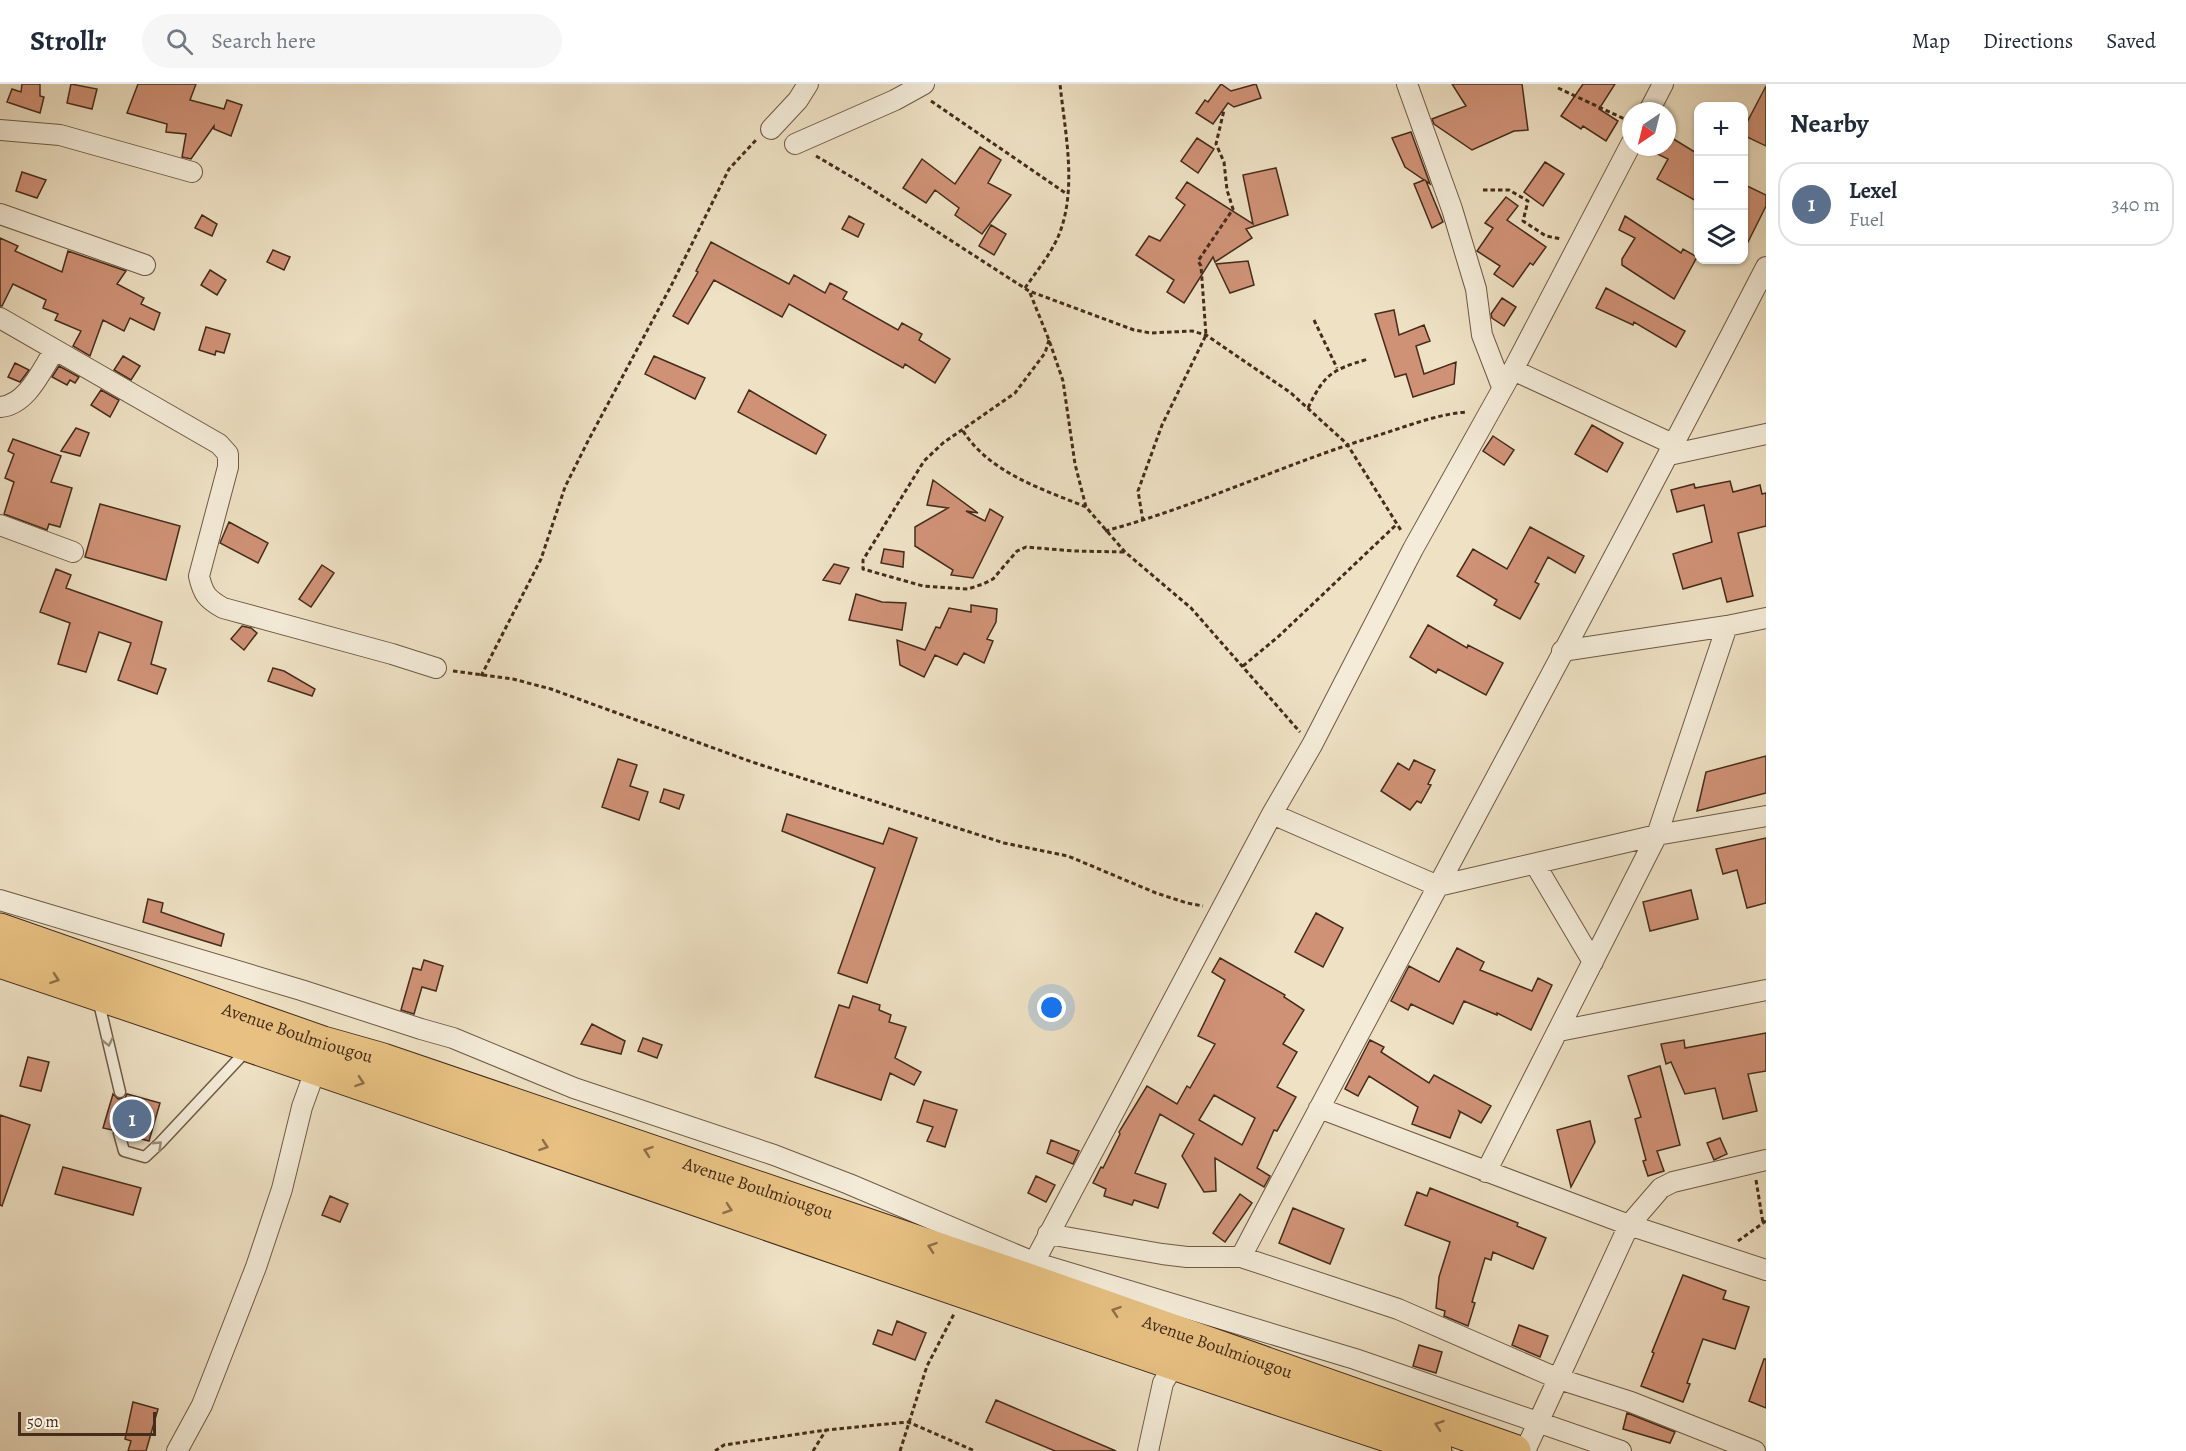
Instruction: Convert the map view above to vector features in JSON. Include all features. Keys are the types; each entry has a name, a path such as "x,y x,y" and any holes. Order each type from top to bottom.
{"highway":[{"name":"Avenue Boulmiougou","path":"0,930 320,1055 965,1291 1174,1365 1435,1451"},
{"name":"Avenue Boulmiougou","path":"0,961 252,1046 394,1064 1029,1270 1514,1451"}],"street":[{"path":"771,129 798,100 808,84"},
{"path":"1407,84 1452,208 1476,289 1482,335 1502,387"},
{"path":"1654,102 1663,84"},
{"path":"795,144 919,87"},
{"path":"0,130 60,135 192,172"},
{"path":"1029,1270 1272,814 1312,745 1413,549 1513,370 1625,156"},
{"path":"0,214 145,265"},
{"path":"1241,1257 1562,651 1672,450 1766,267"},
{"path":"0,318 219,444 228,454 228,467 199,576 203,591 211,601 222,608 436,668"},
{"path":"0,407 16,403 27,392 54,351"},
{"path":"1513,370 1672,450 1766,434"},
{"path":"0,525 73,552"},
{"path":"1562,651 1766,618"},
{"path":"1486,1172 1657,835 1727,626"},
{"path":"1272,814 1438,886 1657,835 1766,816"},
{"path":"1534,864 1593,962"},
{"path":"0,900 453,1038 574,1088 774,1155 849,1184 1029,1270 1355,1359 1621,1451"},
{"path":"1559,1032 1766,990"},
{"path":"177,1451 202,1405 256,1267 282,1189 302,1107 320,1055"},
{"path":"1319,1108 1629,1226 1766,1270"},
{"path":"1524,1451 1629,1226 1661,1188 1674,1182 1759,1162"},
{"path":"1048,1234 1187,1257 1241,1257 1398,1309 1559,1379 1631,1402 1755,1451"},
{"path":"1148,1451 1161,1390 1174,1365"}],"lane":[{"path":"96,993 120,1092"},
{"path":"119,1133 124,1151 145,1157 252,1046"}],"path":[{"path":"1025,288 1057,240 1066,217 1067,149 1060,84"},
{"path":"919,87 1068,194"},
{"path":"1558,88 1622,118"},
{"path":"1143,521 1138,492 1162,425 1206,334 1201,266 1198,261 1233,209 1227,190 1224,162 1216,144 1224,110"},
{"path":"481,676 541,559 565,487 671,286 729,169 754,141 771,129"},
{"path":"795,144 862,183 1029,291 1134,330 1151,333 1192,331 1206,334 1291,393 1347,444 1413,549"},
{"path":"1483,190 1509,190 1528,201 1523,220 1546,236 1578,243"},
{"path":"1029,291 1050,340 1063,381 1075,464 1086,507 1125,552 1191,608 1312,745"},
{"path":"1314,320 1337,368"},
{"path":"1050,340 1045,353 1015,393 943,443 924,461 862,560 863,569 923,586 968,588 993,579 1017,551 1026,547 1125,552"},
{"path":"1308,408 1319,384 1337,368 1368,359"},
{"path":"1105,531 1143,521 1347,444 1448,413 1489,410"},
{"path":"963,430 971,443 1005,471 1032,485 1086,507"},
{"path":"1243,666 1279,636 1397,524"},
{"path":"436,668 513,679 551,689 752,762 994,840 1068,856 1122,880 1187,903 1222,909"},
{"path":"1720,1255 1764,1222 1759,1162"},
{"path":"900,1451 927,1366 965,1291"},
{"path":"715,1451 724,1445 908,1422 975,1451"},
{"path":"813,1451 826,1431"}],"building":[{"path":"22,84 40,84 40,96 44,97 40,113 7,102 12,89 21,92"},
{"path":"71,84 97,89 92,109 67,103"},
{"path":"138,84 196,84 190,100 224,109 227,100 242,105 231,136 214,129 214,126 191,159 182,157 186,134 166,132 167,124 127,113"},
{"path":"1221,84 1231,91 1256,84 1261,98 1234,107 1228,103 1213,124 1196,113 1205,100 1208,102"},
{"path":"1452,84 1522,84 1528,130 1514,131 1472,150 1434,124 1432,119 1466,106"},
{"path":"1583,84 1615,84 1599,109 1618,121 1606,141 1583,126 1581,129 1561,116"},
{"path":"1766,86 1766,146 1748,137 1748,120"},
{"path":"1411,132 1430,184 1426,181 1443,222 1432,228 1414,184 1424,180 1405,167 1392,138"},
{"path":"1197,138 1214,149 1198,173 1181,161"},
{"path":"1676,141 1694,152 1694,200 1657,179 1668,159 1662,156 1676,156"},
{"path":"980,147 1001,160 988,183 1011,195 982,234 955,215 959,208 935,190 926,203 903,188 922,159 955,184"},
{"path":"1545,162 1564,174 1543,206 1524,192"},
{"path":"1276,168 1288,215 1246,229 1252,238 1215,262 1213,257 1184,303 1167,292 1174,280 1136,255 1149,236 1160,241 1185,205 1176,198 1187,182 1253,224 1243,175"},
{"path":"22,172 46,180 37,198 16,191"},
{"path":"1748,186 1766,195 1766,206 1748,242"},
{"path":"1506,197 1518,206 1507,220 1546,247 1533,265 1530,263 1513,287 1494,274 1500,266 1477,251 1493,228 1485,223"},
{"path":"202,215 217,224 212,236 195,228"},
{"path":"849,216 864,224 858,237 842,229"},
{"path":"1625,216 1681,253 1683,249 1694,255 1694,262 1674,299 1622,265 1622,259 1635,238 1619,230"},
{"path":"991,225 1006,234 994,255 979,246"},
{"path":"0,238 18,246 15,251 62,272 68,251 126,271 117,284 144,298 141,304 160,313 154,330 130,318 124,331 103,320 90,356 73,346 81,331 55,320 58,314 43,308 46,300 13,284 0,306"},
{"path":"711,242 789,284 794,275 825,293 830,283 847,292 843,299 898,330 902,323 922,334 919,340 950,359 935,383 905,364 903,368 789,304 782,317 714,280 688,324 673,316 698,272 696,271"},
{"path":"273,250 290,257 284,270 267,262"},
{"path":"1248,261 1254,285 1230,293 1216,264"},
{"path":"210,270 226,280 217,295 201,285"},
{"path":"1606,288 1685,331 1676,347 1634,322 1633,325 1596,308"},
{"path":"1502,298 1516,307 1504,326 1492,318 1491,314"},
{"path":"1394,310 1399,335 1424,325 1430,341 1416,346 1424,374 1456,362 1454,384 1413,397 1406,374 1395,377 1375,314"},
{"path":"206,327 230,334 224,353 216,351 215,355 199,350"},
{"path":"123,356 140,366 131,380 114,370"},
{"path":"654,356 705,378 695,399 645,374"},
{"path":"15,363 29,370 20,382 8,377"},
{"path":"59,366 79,377 75,383 70,380 67,385 52,377"},
{"path":"101,390 119,400 110,417 91,405"},
{"path":"749,390 826,435 816,454 738,412"},
{"path":"1592,425 1623,443 1607,472 1575,454"},
{"path":"76,428 89,433 80,456 61,451"},
{"path":"1493,436 1514,450 1504,465 1483,451"},
{"path":"13,439 61,456 51,482 72,488 60,527 49,524 47,530 4,514 14,482 5,478 14,454 8,451"},
{"path":"933,480 978,513 966,511 985,521 990,509 1003,517 973,578 951,575 953,570 915,546 915,527 948,508 927,505"},
{"path":"1730,481 1733,492 1760,485 1762,494 1766,493 1766,526 1738,533 1753,596 1727,602 1721,578 1683,589 1673,554 1712,542 1704,505 1677,512 1671,490 1694,484 1695,488"},
{"path":"100,504 180,526 166,580 85,557"},
{"path":"229,522 268,543 258,563 220,543"},
{"path":"1530,527 1584,556 1575,573 1548,557 1535,582 1539,584 1520,619 1494,605 1497,600 1457,576 1473,549 1507,569"},
{"path":"884,549 904,552 903,567 881,563"},
{"path":"834,564 849,568 840,584 823,580"},
{"path":"322,565 334,573 311,607 299,599"},
{"path":"56,569 71,575 66,588 162,622 151,664 166,669 157,694 118,680 131,643 99,632 86,672 58,664 70,623 40,612"},
{"path":"856,594 882,602 906,603 902,630 849,620"},
{"path":"971,605 997,609 996,622 987,639 993,641 984,663 964,653 957,665 935,655 924,677 900,665 897,640 925,650 936,627 940,628 949,608 971,612"},
{"path":"1428,625 1467,648 1468,645 1503,663 1486,695 1438,669 1436,673 1410,657"},
{"path":"242,626 251,628 257,633 244,650 231,639"},
{"path":"273,668 284,671 315,689 312,696 268,681"},
{"path":"1766,756 1766,793 1697,811 1706,772"},
{"path":"618,759 637,765 630,786 648,792 639,820 602,807"},
{"path":"1414,760 1435,770 1428,784 1431,785 1421,803 1417,801 1410,810 1381,791 1398,763 1409,770"},
{"path":"664,789 684,795 679,809 660,802"},
{"path":"787,814 883,844 889,828 917,838 867,983 838,973 875,868 782,831"},
{"path":"1766,838 1766,903 1747,908 1737,870 1723,874 1716,849"},
{"path":"1691,890 1698,919 1650,931 1643,902"},
{"path":"148,899 163,903 161,912 224,934 221,946 143,922"},
{"path":"1316,913 1343,928 1323,967 1295,952"},
{"path":"1457,948 1484,962 1480,970 1532,991 1538,978 1552,985 1531,1030 1497,1013 1497,1015 1464,1001 1453,1024 1411,1004 1408,1010 1391,1001 1409,966 1439,982"},
{"path":"1220,958 1285,995 1284,997 1304,1010 1283,1044 1297,1052 1277,1087 1296,1097 1277,1131 1274,1130 1257,1168 1270,1176 1264,1187 1215,1158 1216,1191 1204,1192 1182,1156 1194,1134 1160,1114 1135,1173 1166,1184 1158,1208 1134,1200 1132,1205 1104,1196 1106,1189 1093,1183 1101,1167 1103,1168 1119,1132 1147,1086 1177,1104 1187,1086 1190,1088 1215,1044 1198,1036 1225,980 1212,972","holes":["1214,1095 1255,1118 1242,1145 1199,1120"]},
{"path":"424,960 443,966 436,991 422,987 414,1014 401,1010 413,968 421,970"},
{"path":"853,996 880,1005 879,1010 891,1015 889,1022 906,1027 895,1058 921,1072 914,1085 890,1073 881,1100 815,1077 839,1005 849,1008"},
{"path":"592,1024 625,1041 621,1054 581,1044"},
{"path":"1766,1033 1766,1071 1748,1074 1757,1111 1723,1119 1715,1088 1685,1094 1671,1062 1666,1064 1661,1044 1684,1040 1685,1048"},
{"path":"643,1038 662,1045 657,1058 638,1051"},
{"path":"1370,1040 1384,1047 1381,1052 1429,1083 1434,1075 1491,1106 1481,1123 1459,1111 1450,1138 1412,1124 1418,1107 1369,1076 1358,1096 1345,1089"},
{"path":"28,1057 49,1062 41,1091 20,1086"},
{"path":"1660,1066 1680,1145 1657,1151 1664,1171 1648,1176 1635,1119 1641,1117 1628,1076"},
{"path":"113,1094 118,1099 125,1098 127,1094 160,1103 149,1141 127,1135 121,1126 116,1126 112,1130 103,1128"},
{"path":"924,1100 957,1110 945,1147 927,1141 933,1127 917,1122"},
{"path":"0,1115 30,1125 2,1206 0,1205"},
{"path":"1590,1121 1595,1142 1571,1187 1557,1130"},
{"path":"1720,1138 1727,1154 1714,1160 1707,1143"},
{"path":"1051,1140 1079,1151 1073,1164 1047,1153"},
{"path":"63,1167 141,1188 133,1215 55,1194"},
{"path":"1036,1176 1055,1185 1046,1202 1028,1193"},
{"path":"1430,1188 1518,1223 1517,1226 1546,1238 1533,1269 1493,1252 1491,1260 1485,1258 1472,1302 1475,1303 1468,1326 1444,1316 1445,1311 1436,1308 1439,1277 1450,1242 1405,1225 1417,1192 1427,1196"},
{"path":"1240,1194 1252,1203 1225,1242 1213,1233"},
{"path":"330,1196 348,1204 340,1222 322,1215"},
{"path":"1293,1208 1344,1229 1330,1264 1279,1243"},
{"path":"1683,1275 1726,1291 1723,1299 1749,1307 1735,1349 1703,1339 1687,1383 1690,1384 1683,1402 1641,1386"},
{"path":"897,1321 926,1333 915,1360 873,1344 878,1330 892,1335"},
{"path":"1519,1325 1548,1336 1540,1357 1512,1345"},
{"path":"1419,1345 1442,1352 1436,1373 1413,1366"},
{"path":"1764,1359 1766,1359 1766,1408 1749,1401"},
{"path":"996,1400 1116,1451 1055,1451 986,1422"},
{"path":"133,1402 158,1409 146,1451 128,1451 131,1441 125,1439"},
{"path":"1627,1413 1675,1432 1670,1443 1623,1429"}],"place":[{"name":"Lexel","path":"132,1119"}]}
